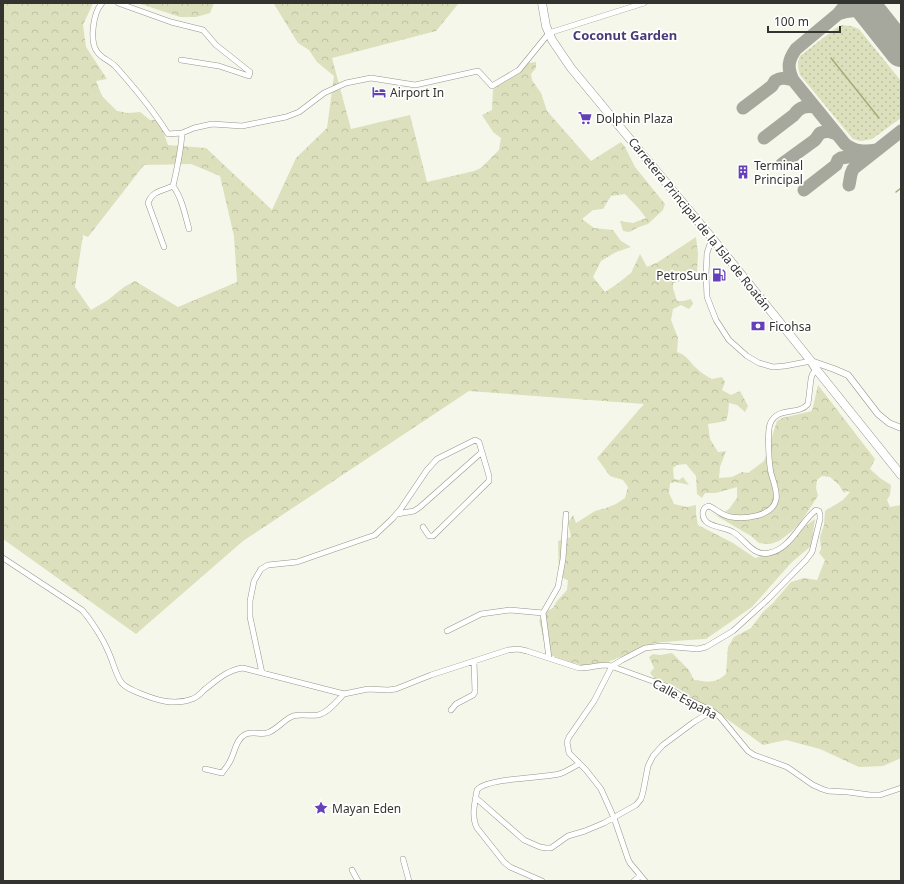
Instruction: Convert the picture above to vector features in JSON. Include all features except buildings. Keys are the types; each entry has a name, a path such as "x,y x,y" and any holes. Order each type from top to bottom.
{"main road":[{"name":"Carretera Principal de la Isla de Roatán","path":"542,3 546,26 552,40 571,68 712,238 901,475"}],"street":[{"path":"102,3 98,7 94,19 93,40 96,50 103,58 113,64 158,117 168,134 182,133 194,128 212,124 242,126 286,117 299,112 324,93 346,83 371,78 415,85 478,71 492,86 519,70 549,33 644,3"},
{"path":"118,3 171,22 203,30 216,45 250,72 249,76 219,66 181,60"},
{"path":"182,133 178,168 173,186 182,206 189,230"},
{"path":"164,247 148,203 149,198 154,194 173,186"},
{"path":"712,238 707,253 706,275 708,297 716,320 729,340 747,356 759,363 772,367 811,361 834,368 848,375 878,414 889,423 901,428"},
{"path":"645,881 628,859 614,818 601,789 586,770 569,753 567,742 578,723 594,701 612,666 645,648 662,646 698,649 706,647 733,631 750,616 806,560 812,552 820,519 819,511 816,510 812,513 786,544 778,550 768,554 753,550 732,530 708,524 704,520 703,510 709,506 726,516 745,518 759,516 774,505 776,493 770,471 768,429 774,417 779,414 806,407 808,404 812,375 816,369"},
{"path":"262,673 250,617 250,601 254,581 261,569 268,565 297,562 375,535 397,514 426,470 437,459 475,440 479,442 489,476 489,481 433,536 429,536 423,527"},
{"path":"397,514 420,507 482,452"},
{"path":"549,658 543,613 558,587 563,559 566,514"},
{"path":"3,558 82,610 88,617 108,650 122,684 130,690 152,699 163,701 177,702 194,699 228,672 243,668 344,694 368,689 396,689 431,675 508,650 518,649 527,651 579,668 603,665 612,666"},
{"path":"447,631 481,614 510,610 543,613"},
{"path":"451,710 456,704 475,692 474,661"},
{"name":"Calle España","path":"612,666 666,686 712,711 720,717 754,755 787,767 813,785 822,789 828,791 880,795 901,788"},
{"path":"205,769 222,773 230,763 240,739 246,734 266,734 294,716 319,715 327,710 344,694"},
{"path":"476,798 519,837 529,843 551,848 568,836 595,827 636,805 641,799 648,766 653,756 663,745 694,722 712,711"},
{"path":"542,881 510,867 504,862 477,828 474,822 474,817 477,790 480,786 496,781 561,773 579,764"},
{"path":"403,859 409,881"},
{"path":"352,870 358,881"},
{"path":"634,881 640,876"}],"green space":[{"path":"3,3 93,3 83,25 86,47 107,79 96,81 102,96 117,111 128,113 140,112 150,120 159,120 168,145 206,148 272,210 296,158 327,128 334,76 317,62 309,50 298,43 272,3 459,3 436,31 332,58 351,129 410,115 427,182 474,171 481,168 499,150 501,138 493,132 482,115 492,110 493,90 497,85 518,72 528,63 536,62 536,68 531,74 532,80 541,93 547,111 591,161 621,142 635,167 665,204 663,210 648,224 629,232 623,231 620,221 633,223 646,218 625,194 611,196 603,209 593,210 582,219 594,228 613,230 621,241 631,247 616,252 601,261 593,277 605,292 631,273 640,254 647,267 658,262 696,237 698,254 697,273 691,278 673,283 677,301 691,299 693,304 689,309 681,305 673,309 671,320 678,338 677,352 686,357 697,369 710,378 722,377 725,382 722,390 731,395 740,391 748,406 745,412 737,405 729,403 726,421 708,424 710,439 718,452 726,451 720,467 719,478 732,477 742,472 748,473 764,461 777,421 782,418 812,411 818,385 875,459 870,469 891,485 890,495 887,500 890,507 901,505 901,758 883,766 859,767 820,749 786,740 763,745 720,714 709,709 672,685 655,679 650,673 654,668 649,657 653,654 660,655 672,653 689,670 694,680 707,682 715,681 726,674 728,647 734,637 751,628 763,612 791,582 804,578 817,580 825,560 819,553 821,549 820,537 824,525 825,511 843,500 850,492 847,491 844,493 839,485 830,477 822,476 817,480 816,488 818,496 800,523 779,541 770,544 759,543 751,536 710,512 718,516 729,509 737,498 737,487 716,493 705,493 702,498 697,494 696,476 686,464 677,465 673,468 674,479 679,480 683,477 689,485 676,482 670,483 669,493 674,504 687,507 696,505 698,525 733,543 755,558 781,551 804,527 815,519 811,546 791,563 752,607 706,639 654,643 603,664 586,666 547,654 539,620 547,611 553,608 567,590 568,580 559,576 558,541 571,537 568,523 573,515 576,523 595,511 616,504 625,498 628,487 623,480 610,476 597,458 644,404 469,391 243,541 136,634 3,539","holes":["191,164 220,176 234,236 237,282 178,307 135,281 91,310 75,287 83,235 88,237 144,165"]},
{"path":"138,3 214,3 210,13 196,17 180,17"},
{"path":"842,25 859,29 901,81 901,118 872,139 861,141 853,139 800,75 798,61 800,56"}],"waterway":[{"path":"831,58 879,118"},
{"path":"896,192 901,188"}],"taxiway":[{"path":"804,190 836,165 838,160 841,158 866,154 877,150 860,151 845,144 793,80 789,68 791,57 796,49 838,14 845,3"},
{"path":"838,14 849,11 858,11 876,19"},
{"path":"743,108 772,86 775,81 784,78 793,80"},
{"path":"764,138 801,108 815,107"},
{"path":"782,164 815,140 820,133 828,131 837,134"},
{"path":"849,185 853,169 901,131"}],"runway":[{"path":"863,3 901,51"}],"place":[{"name":"Airport In","path":"379,92"},
{"name":"Dolphin Plaza","path":"585,118"},
{"name":"Terminal Principal","path":"743,172"},
{"name":"PetroSun","path":"719,275"},
{"name":"Ficohsa","path":"758,326"},
{"name":"Mayan Eden","path":"321,808"}],"district":[{"name":"Coconut Garden","path":"625,35"}]}
